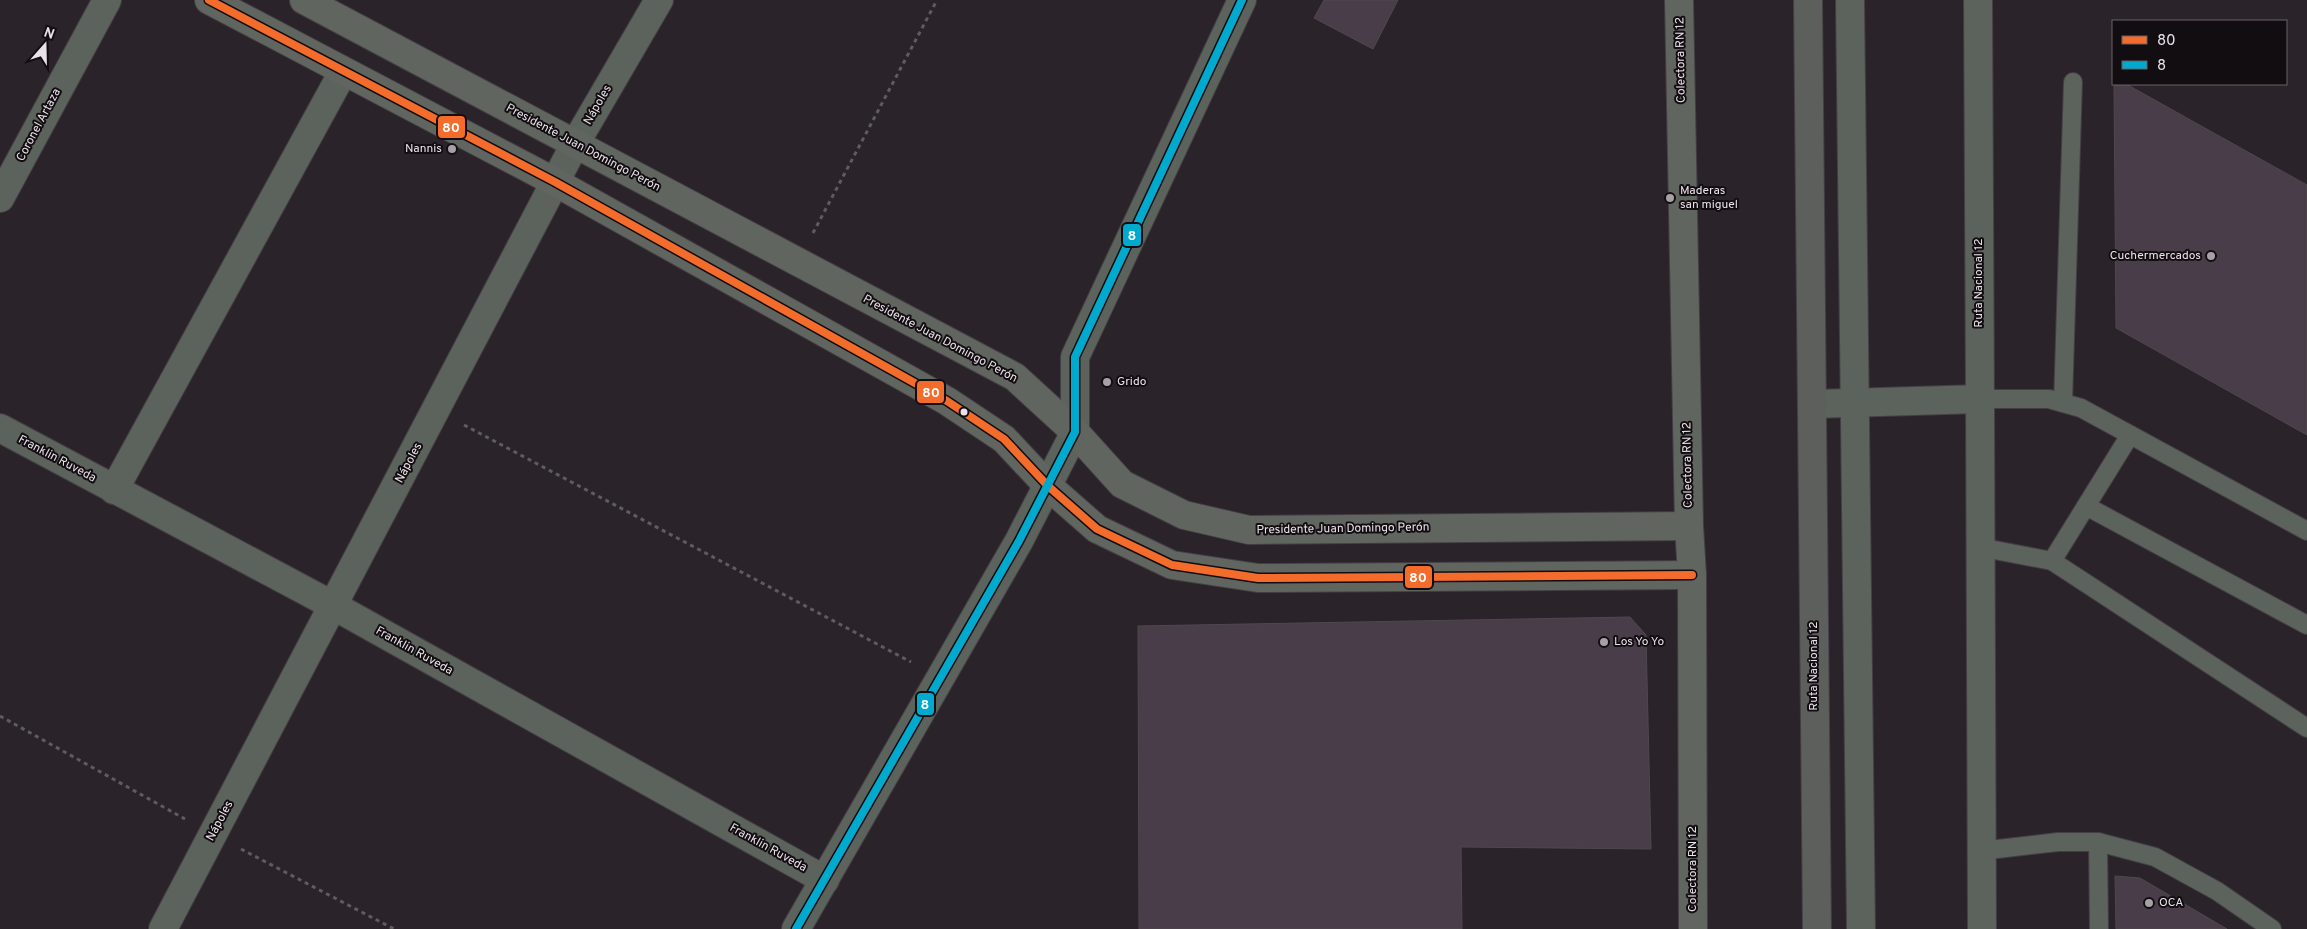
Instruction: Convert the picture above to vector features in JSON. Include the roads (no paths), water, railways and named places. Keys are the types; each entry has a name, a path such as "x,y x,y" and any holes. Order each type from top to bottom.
{"highway":[{"name":"Ruta Nacional 12","path":"1808,0 1817,929"}],"main road":[{"path":"209,0 555,182 947,401 1004,439 1048,486 1097,529 1172,564 1258,578 1692,575"},
{"name":"Presidente Juan Domingo Perón","path":"304,0 1015,377 1075,432 1122,484 1184,514 1249,530 1689,526"},
{"name":"Colectora RN 12","path":"1680,0 1689,526 1692,575 1694,929"}],"street":[{"name":"Coronel Artaza","path":"0,198 107,0"},
{"name":"Nápoles","path":"163,929 575,144 659,0"},
{"path":"796,929 1048,486 1075,432 1075,357 1242,0"},
{"path":"1850,0 1861,929"},
{"name":"Ruta Nacional 12","path":"1978,0 1980,851 1982,929"},
{"path":"114,490 343,72"},
{"path":"1813,404 1980,399"},
{"name":"Franklin Ruveda","path":"0,428 334,606 825,880"}],"lane":[{"path":"2064,403 2073,82"},
{"path":"1980,399 2049,399 2081,408 2307,531"},
{"path":"2052,562 2130,435"},
{"path":"2086,506 2307,625"},
{"path":"1979,547 2052,562 2307,728"},
{"path":"1980,851 2058,842 2098,842 2155,857 2217,890 2272,929"},
{"path":"2098,842 2099,929"}],"place":[{"name":"Nannis","path":"452,149"},
{"name":"Maderas san miguel","path":"1670,198"},
{"name":"Cuchermercados","path":"2211,256"},
{"name":"Grido","path":"1107,382"},
{"name":"Los Yo Yo","path":"1604,642"},
{"name":"OCA","path":"2149,903"}]}
